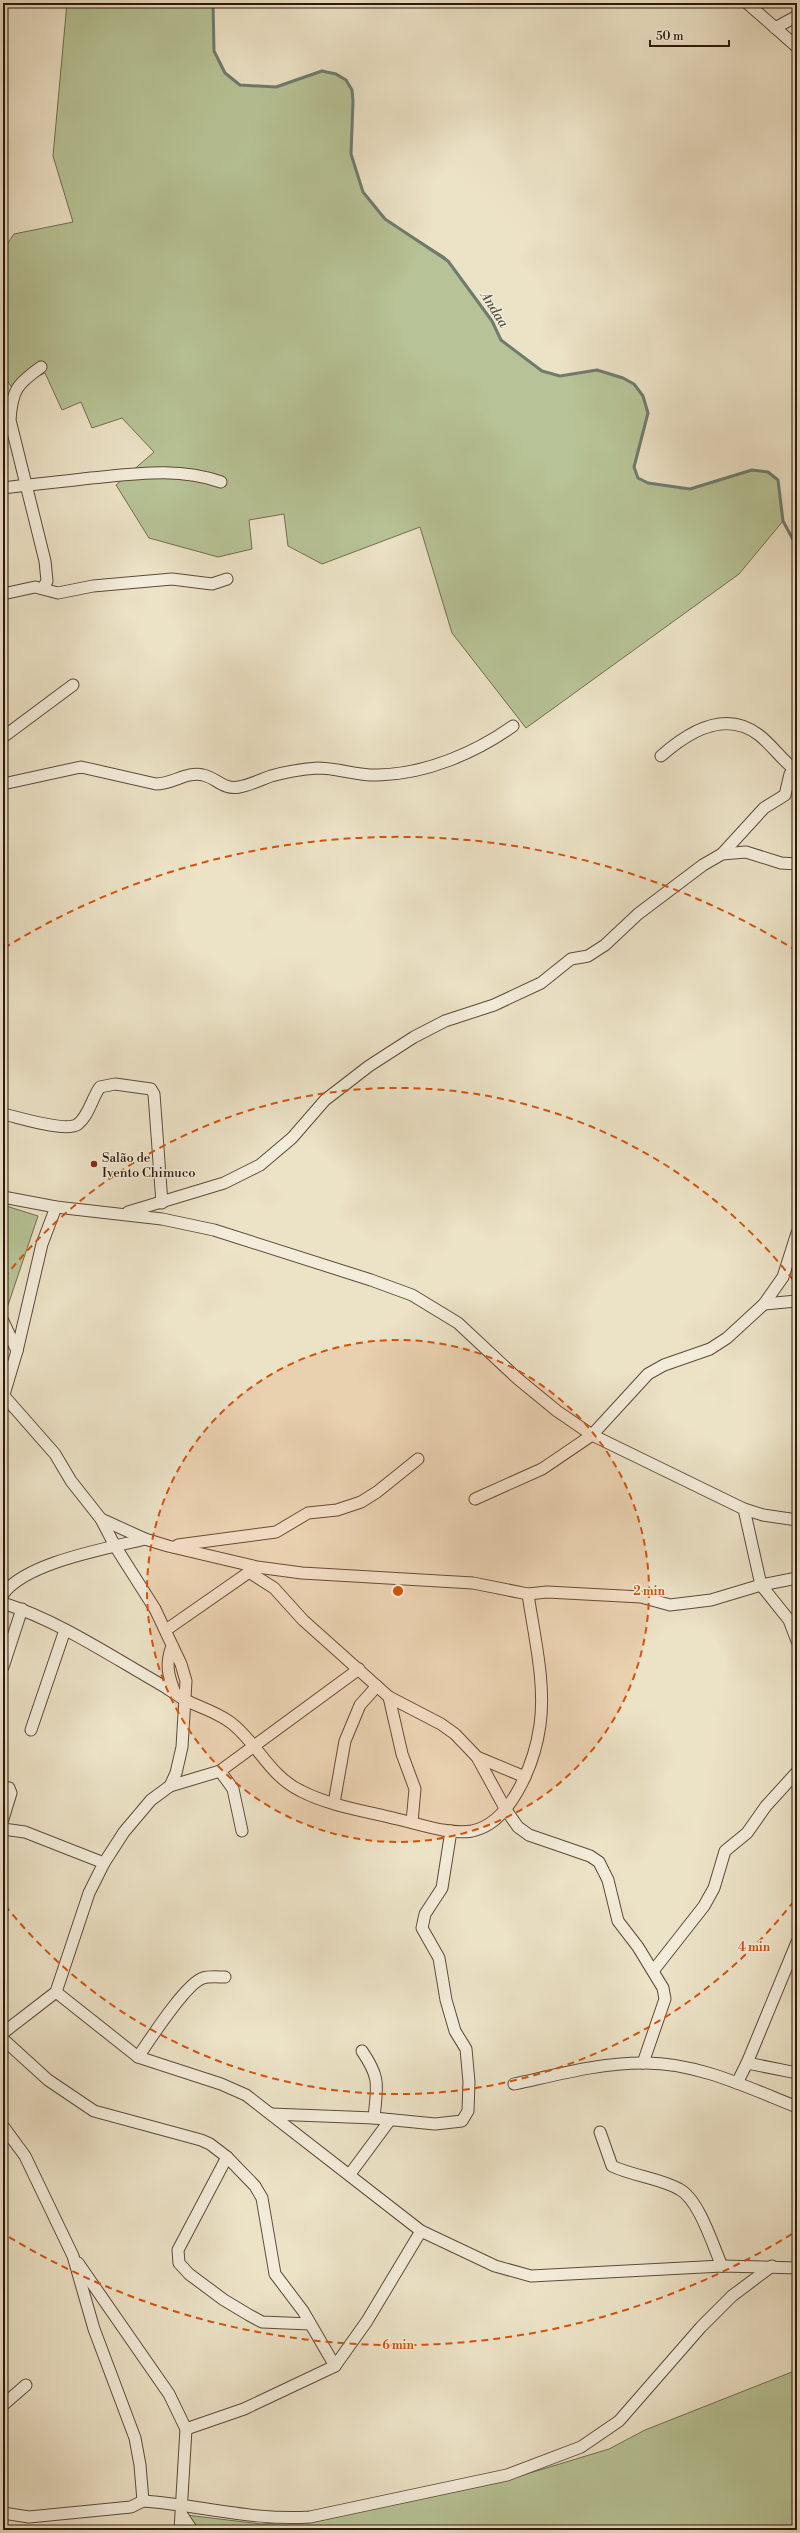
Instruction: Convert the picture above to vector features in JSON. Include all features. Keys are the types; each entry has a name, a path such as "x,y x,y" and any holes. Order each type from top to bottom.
{"street":[{"path":"747,3 797,47"},
{"path":"775,28 797,16"},
{"path":"41,367 23,380 16,389 11,402 10,420 47,572 47,581 43,588"},
{"path":"3,488 140,473 177,472 202,476 221,482"},
{"path":"3,594 35,587 58,593 93,586 172,579 206,585 227,579"},
{"path":"3,737 74,685"},
{"path":"124,1214 224,1183 260,1165 292,1138 325,1100 369,1066 432,1027 494,1005 541,983 570,959 588,956 605,945 650,905 704,865 722,854 764,808 785,795 790,774 796,769 778,756 758,735 736,724 710,724 700,728 678,741 661,756"},
{"path":"3,784 81,767 156,784 167,784 188,776 200,774 222,786 230,788 239,787 273,776 320,768 378,775 417,770 451,759 488,744 513,726"},
{"path":"722,854 746,852 781,863 797,864"},
{"path":"3,1114 58,1126 71,1126 77,1124 83,1118 100,1087 115,1084 151,1089 154,1094 162,1203"},
{"path":"3,1197 56,1208 124,1214 214,1230 371,1280 412,1295 458,1323 518,1379 557,1411 592,1435 744,1508 763,1515 796,1519"},
{"path":"56,1208 42,1244 17,1350 3,1397 55,1454 71,1481 101,1519 115,1546 166,1630 186,1681 182,1747 176,1773 170,1786"},
{"path":"475,1499 542,1469 592,1435 648,1374 664,1365 710,1349 727,1338 764,1304 783,1277 797,1233"},
{"path":"764,1304 797,1301"},
{"path":"3,1321 17,1350"},
{"path":"168,1546 276,1532 308,1513 337,1510 361,1502 418,1459"},
{"path":"744,1508 760,1585 788,1620 797,1641"},
{"path":"101,1519 145,1539 253,1569 340,1576 473,1583 528,1594 547,1592 641,1597 670,1605 711,1600 760,1585 797,1578"},
{"path":"3,1594 22,1576 43,1567 145,1539"},
{"path":"166,1630 253,1569"},
{"path":"253,1569 274,1588 303,1620 389,1697 441,1724 455,1734 477,1757 506,1810 518,1827 529,1835 590,1856 599,1862 608,1880 618,1921 663,1988 665,2000 643,2063"},
{"path":"3,1603 65,1630 186,1700 211,1710 231,1723 276,1775 301,1791 334,1803 412,1822 451,1831 471,1831 486,1827 506,1810 525,1777 540,1726 541,1698 528,1594"},
{"path":"3,1667 22,1610"},
{"path":"31,1730 65,1630"},
{"path":"172,1646 167,1665 168,1675 175,1693"},
{"path":"3,2033 56,1992 89,1894 104,1862 124,1832 151,1800 170,1786 220,1771 254,1748 359,1669"},
{"path":"334,1803 340,1765 348,1735 360,1705 377,1686"},
{"path":"389,1697 402,1754 415,1789 412,1822"},
{"path":"477,1757 525,1777"},
{"path":"220,1771 233,1789 242,1831"},
{"path":"653,1971 704,1906 714,1888 725,1851 747,1834 766,1806 797,1772"},
{"path":"3,1787 9,1788 11,1793 3,1819"},
{"path":"3,1829 25,1832 104,1862"},
{"path":"271,2114 374,2118 435,2124 462,2121 468,2111 469,2082 466,2049 455,2031 446,2000 438,1958 422,1928 424,1914 442,1888 451,1831"},
{"path":"737,2083 747,2063 797,1942"},
{"path":"138,2057 177,2002 192,1987 202,1978 225,1977"},
{"path":"56,1992 138,2057 221,2084 246,2095 314,2149 350,2174 421,2231 495,2266 531,2276 722,2266 772,2266 797,2268"},
{"path":"3,2039 48,2080 94,2111 201,2140 210,2144 227,2157 255,2186 262,2198 275,2274 303,2311 335,2366"},
{"path":"362,2051 373,2068 378,2082 374,2118"},
{"path":"514,2084 585,2069 643,2063 680,2067 737,2083 797,2107"},
{"path":"747,2063 797,2073"},
{"path":"350,2174 390,2120"},
{"path":"3,2126 25,2156 73,2256 169,2394 186,2429 180,2530"},
{"path":"600,2132 612,2166 678,2188 687,2194 702,2221 722,2266"},
{"path":"227,2157 178,2250 178,2263 189,2274 224,2300 262,2322 310,2324"},
{"path":"186,2429 244,2409 335,2366 367,2321 421,2231"},
{"path":"73,2256 94,2329 135,2438 140,2465 143,2501"},
{"path":"3,2513 29,2517 131,2507 143,2501 182,2509 281,2519 310,2517 507,2474 581,2447 619,2422 706,2322 732,2296 772,2266"},
{"path":"3,2405 26,2385"},
{"path":"182,2509 192,2530"}],"green space":[{"path":"67,3 213,3 214,51 225,73 240,85 276,87 322,71 336,74 346,80 352,90 353,101 351,154 363,192 385,219 445,257 492,321 501,340 542,371 560,376 597,370 623,378 634,384 643,396 648,413 634,467 638,478 648,483 690,489 752,470 768,472 778,480 783,521 739,574 526,728 452,633 420,527 322,564 288,546 284,514 249,520 252,549 218,557 149,538 116,485 154,452 122,418 92,428 81,402 62,410 45,373 12,388 3,374 3,250 14,234 73,222 53,156"},
{"path":"3,1205 38,1216 3,1320"},
{"path":"797,2370 797,2530 185,2530 186,2515 261,2524 315,2521 500,2482 609,2449 645,2430"}],"waterway":[{"name":"Andaa","path":"213,3 214,51 225,73 240,85 276,87 322,71 336,74 346,80 352,90 353,101 351,154 363,192 385,219 448,261 492,321 501,340 542,371 560,376 597,370 623,378 634,384 643,396 648,413 634,467 638,478 648,483 690,489 752,470 768,472 778,480 783,521 797,547"}],"place":[{"name":"Salão de Ivento Chimuco","path":"94,1164"}]}
